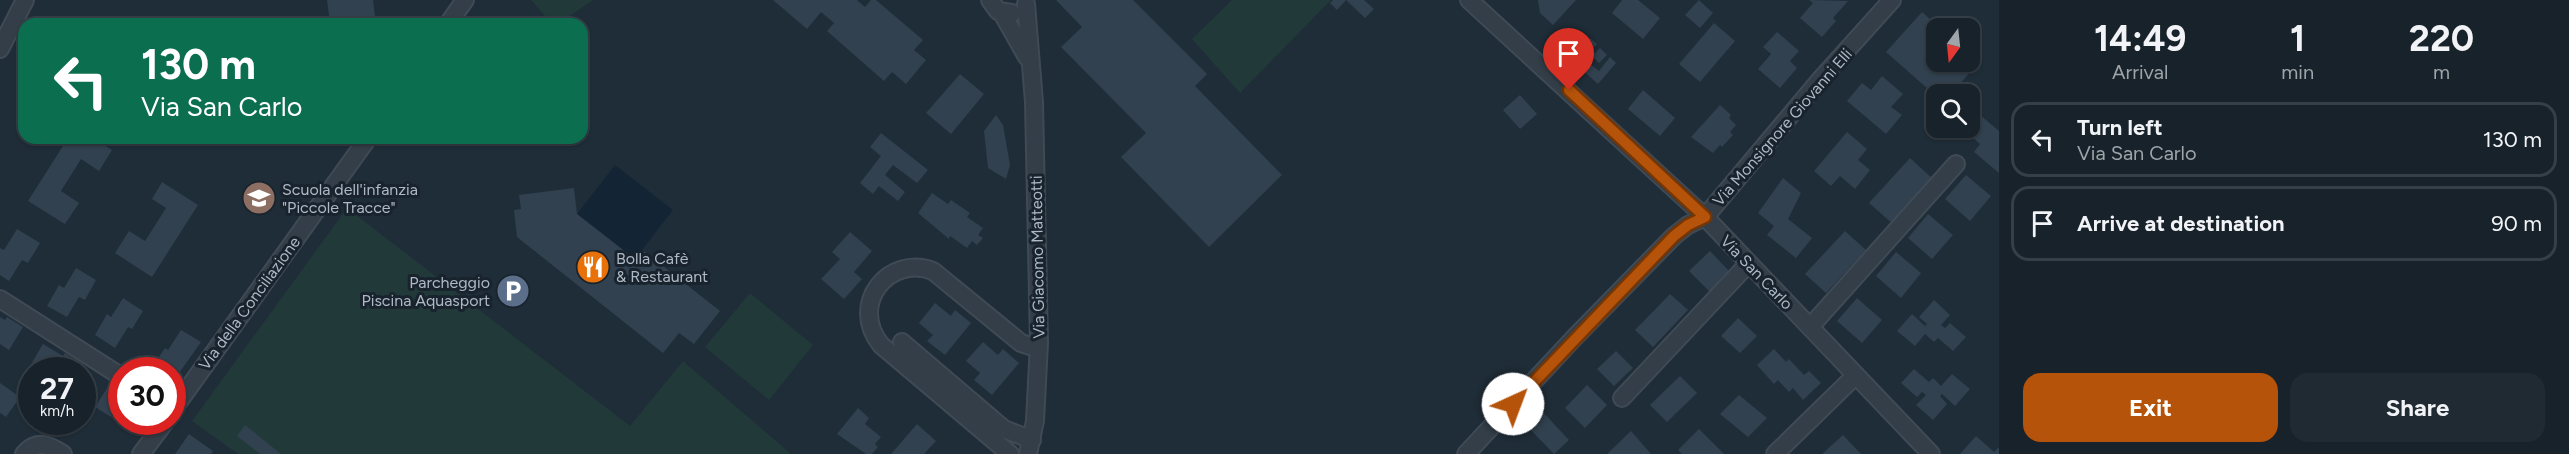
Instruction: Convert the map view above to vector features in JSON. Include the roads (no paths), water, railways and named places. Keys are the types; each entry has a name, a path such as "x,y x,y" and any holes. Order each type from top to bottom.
{"street":[{"path":"452,18 465,0"},
{"name":"Via San Carlo","path":"1470,0 1705,217 1931,454"},
{"name":"Via Monsignore Giovanni Elli","path":"1466,454 1575,337 1674,236 1688,225 1705,217 1820,80 1892,0"},
{"path":"0,49 18,2"},
{"path":"992,4 1016,12 1026,2"},
{"name":"Via Giacomo Matteotti","path":"1026,2 1034,110 1039,343 1030,447"},
{"name":"Via Giacomo Matteotti","path":"992,4 1029,60"},
{"name":"Via della Conciliazione","path":"186,392 364,144"},
{"path":"1810,327 1956,164"},
{"path":"1622,398 1749,263"},
{"path":"1010,454 880,345 871,333 867,312 876,289 885,278 900,271 923,267 933,271 1021,343 1029,346 1039,343"},
{"path":"0,299 108,367"},
{"path":"902,342 1005,429 1030,447"},
{"path":"1775,454 1856,375"},
{"path":"141,454 155,435"},
{"path":"24,454 35,444 50,446 63,454"}],"water":[{"path":"615,165 673,210 635,259 577,214"}],"place":[{"name":"Scuola dell'infanzia \"Piccole Tracce\"","path":"259,198"},
{"name":"Bolla Cafè & Restaurant","path":"593,267"},
{"name":"Parcheggio Piscina Aquasport","path":"513,291"}]}
